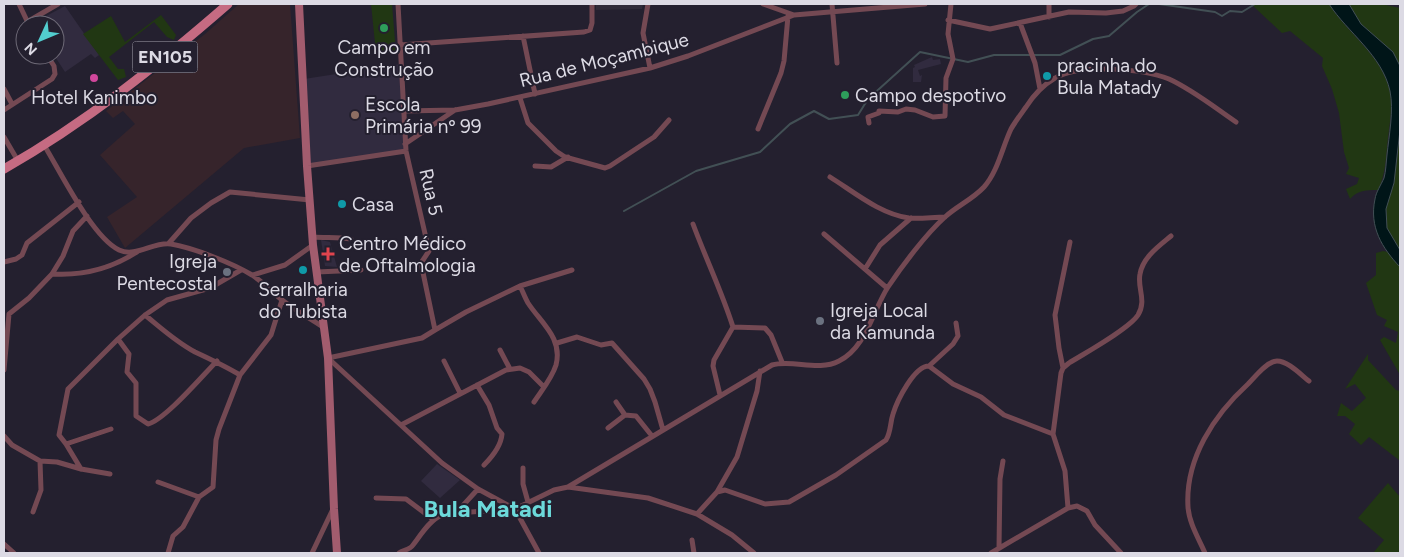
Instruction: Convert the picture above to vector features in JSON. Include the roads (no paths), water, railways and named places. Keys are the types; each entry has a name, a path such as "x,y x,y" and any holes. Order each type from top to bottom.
{"main road":[{"name":"EN105","path":"4,169 44,145 133,82 228,4"},
{"path":"299,4 307,166 313,237 328,358 337,553"}],"street":[{"path":"41,15 58,4"},
{"name":"Rua 5","path":"398,4 405,144 429,251 421,263 435,330"},
{"path":"400,45 584,32 590,30 592,4"},
{"path":"648,4 643,33 650,68"},
{"path":"764,4 794,15"},
{"path":"832,4 837,64"},
{"name":"Rua de Moçambique","path":"404,111 455,110 520,98 650,68 688,56 788,16 925,4"},
{"path":"869,123 868,117 880,111 898,112 906,109 915,110 933,117 945,116 946,78 953,59 948,34 951,4"},
{"path":"1049,4 1049,17"},
{"path":"948,20 990,29 1069,12 1106,13 1123,11 1136,4"},
{"path":"758,129 781,73 784,61 788,16"},
{"path":"1020,24 1035,63 1040,89"},
{"path":"523,36 535,94"},
{"path":"4,110 52,79 55,74 53,65"},
{"path":"399,553 414,545 415,540 434,520 443,515 515,509 554,490 568,487 692,414 720,394 772,364 782,362 802,366 838,362 851,352 862,338 887,288 913,253 945,216 984,186 997,165 1012,128 1040,89 1055,77 1073,71 1117,69 1168,79 1194,92 1236,122"},
{"path":"4,89 12,104"},
{"path":"520,98 528,124 556,151 568,157 605,168 654,137 668,120"},
{"path":"405,144 455,110"},
{"path":"4,137 18,161"},
{"path":"44,145 87,216 100,233 118,249 125,252 139,251 169,243 200,251 253,276 282,300 323,327"},
{"path":"307,166 406,151"},
{"path":"535,166 550,167 568,157"},
{"path":"830,177 885,211 911,218 945,216"},
{"path":"169,243 191,218 230,192 310,200"},
{"path":"4,262 16,259 22,255 27,243 79,202"},
{"path":"4,370 6,315 29,298 52,274 63,256 73,231 87,216"},
{"path":"865,268 880,245 911,218"},
{"path":"693,224 713,278 726,304 733,327 714,360 713,366 720,394"},
{"path":"824,234 887,288"},
{"path":"1063,368 1130,324 1138,314 1143,302 1139,275 1143,263 1171,236"},
{"path":"313,237 351,239"},
{"path":"1068,508 1065,471 1053,434 1056,403 1063,368 1055,315 1070,242"},
{"path":"253,276 285,265 314,245"},
{"path":"52,274 76,274 103,268 139,251"},
{"path":"81,469 66,444 58,435 68,389 145,315 167,300 210,288 241,270"},
{"path":"317,272 361,270"},
{"path":"328,358 422,338 466,312 520,286 572,270"},
{"path":"520,286 528,302 557,343 555,365 534,402"},
{"path":"168,553 173,536 183,527 199,497 213,487 216,440 240,375 271,335 282,300"},
{"path":"145,315 171,337 240,375"},
{"path":"717,492 725,490 765,504 776,504 789,502 836,476 886,440 890,434 893,414 907,386 921,369 929,366 953,344 958,336 956,323"},
{"path":"733,327 760,326 769,330 782,362"},
{"path":"557,343 577,337 601,345 612,343 644,379 655,402 663,430"},
{"path":"118,339 129,354 127,372 136,383 136,416 148,424 154,422 175,405 217,361"},
{"path":"500,350 510,369"},
{"path":"328,358 436,458 478,489 515,509 539,553"},
{"path":"1205,553 1193,527 1188,508 1192,468 1204,437 1242,390 1271,362 1279,360 1288,364 1309,381"},
{"path":"444,361 460,393"},
{"path":"929,366 953,384 980,397 1004,415 1053,434"},
{"path":"401,425 460,393 510,369 520,368 529,372 544,386"},
{"path":"697,514 717,492 737,457 757,391 760,371"},
{"path":"477,385 489,405 497,428 502,434 502,440 484,465"},
{"path":"616,402 625,415"},
{"path":"608,428 625,415 636,416 652,436"},
{"path":"66,444 111,429"},
{"path":"4,436 12,445 40,461 57,462 81,469 110,474"},
{"path":"34,512 41,490 40,461"},
{"path":"999,548 1002,461"},
{"path":"523,468 523,484 528,502"},
{"path":"158,482 199,497"},
{"path":"568,487 648,498 697,514 732,535 752,553"},
{"path":"456,513 478,489"},
{"path":"376,498 406,499 434,520"},
{"path":"991,553 1068,508 1077,506 1087,511 1095,525 1120,553"},
{"path":"312,553 334,509"},
{"path":"692,540 694,553"},
{"path":"4,544 14,553"}],"waterway":[{"path":"624,211 696,171 760,152 790,124 814,111 829,119 858,115 868,99 920,52 968,62 994,55 1060,55 1093,39 1109,36 1149,4"},
{"path":"1159,4 1215,12 1222,16 1230,11 1242,12 1255,4"}],"place":[{"name":"Campo em Construção","path":"384,28"},
{"name":"pracinha do Bula Matady","path":"1047,76"},
{"name":"Hotel Kanimbo","path":"94,78"},
{"name":"Campo despotivo","path":"845,95"},
{"name":"Escola Primária nº 99","path":"355,115"},
{"name":"Casa","path":"342,204"},
{"name":"Centro Médico de Oftalmologia","path":"328,254"},
{"name":"Serralharia do Tubista","path":"303,270"},
{"name":"Igreja Pentecostal","path":"227,272"},
{"name":"Igreja Local da Kamunda","path":"820,321"}],"district":[{"name":"Bula Matadi","path":"488,508"}]}
